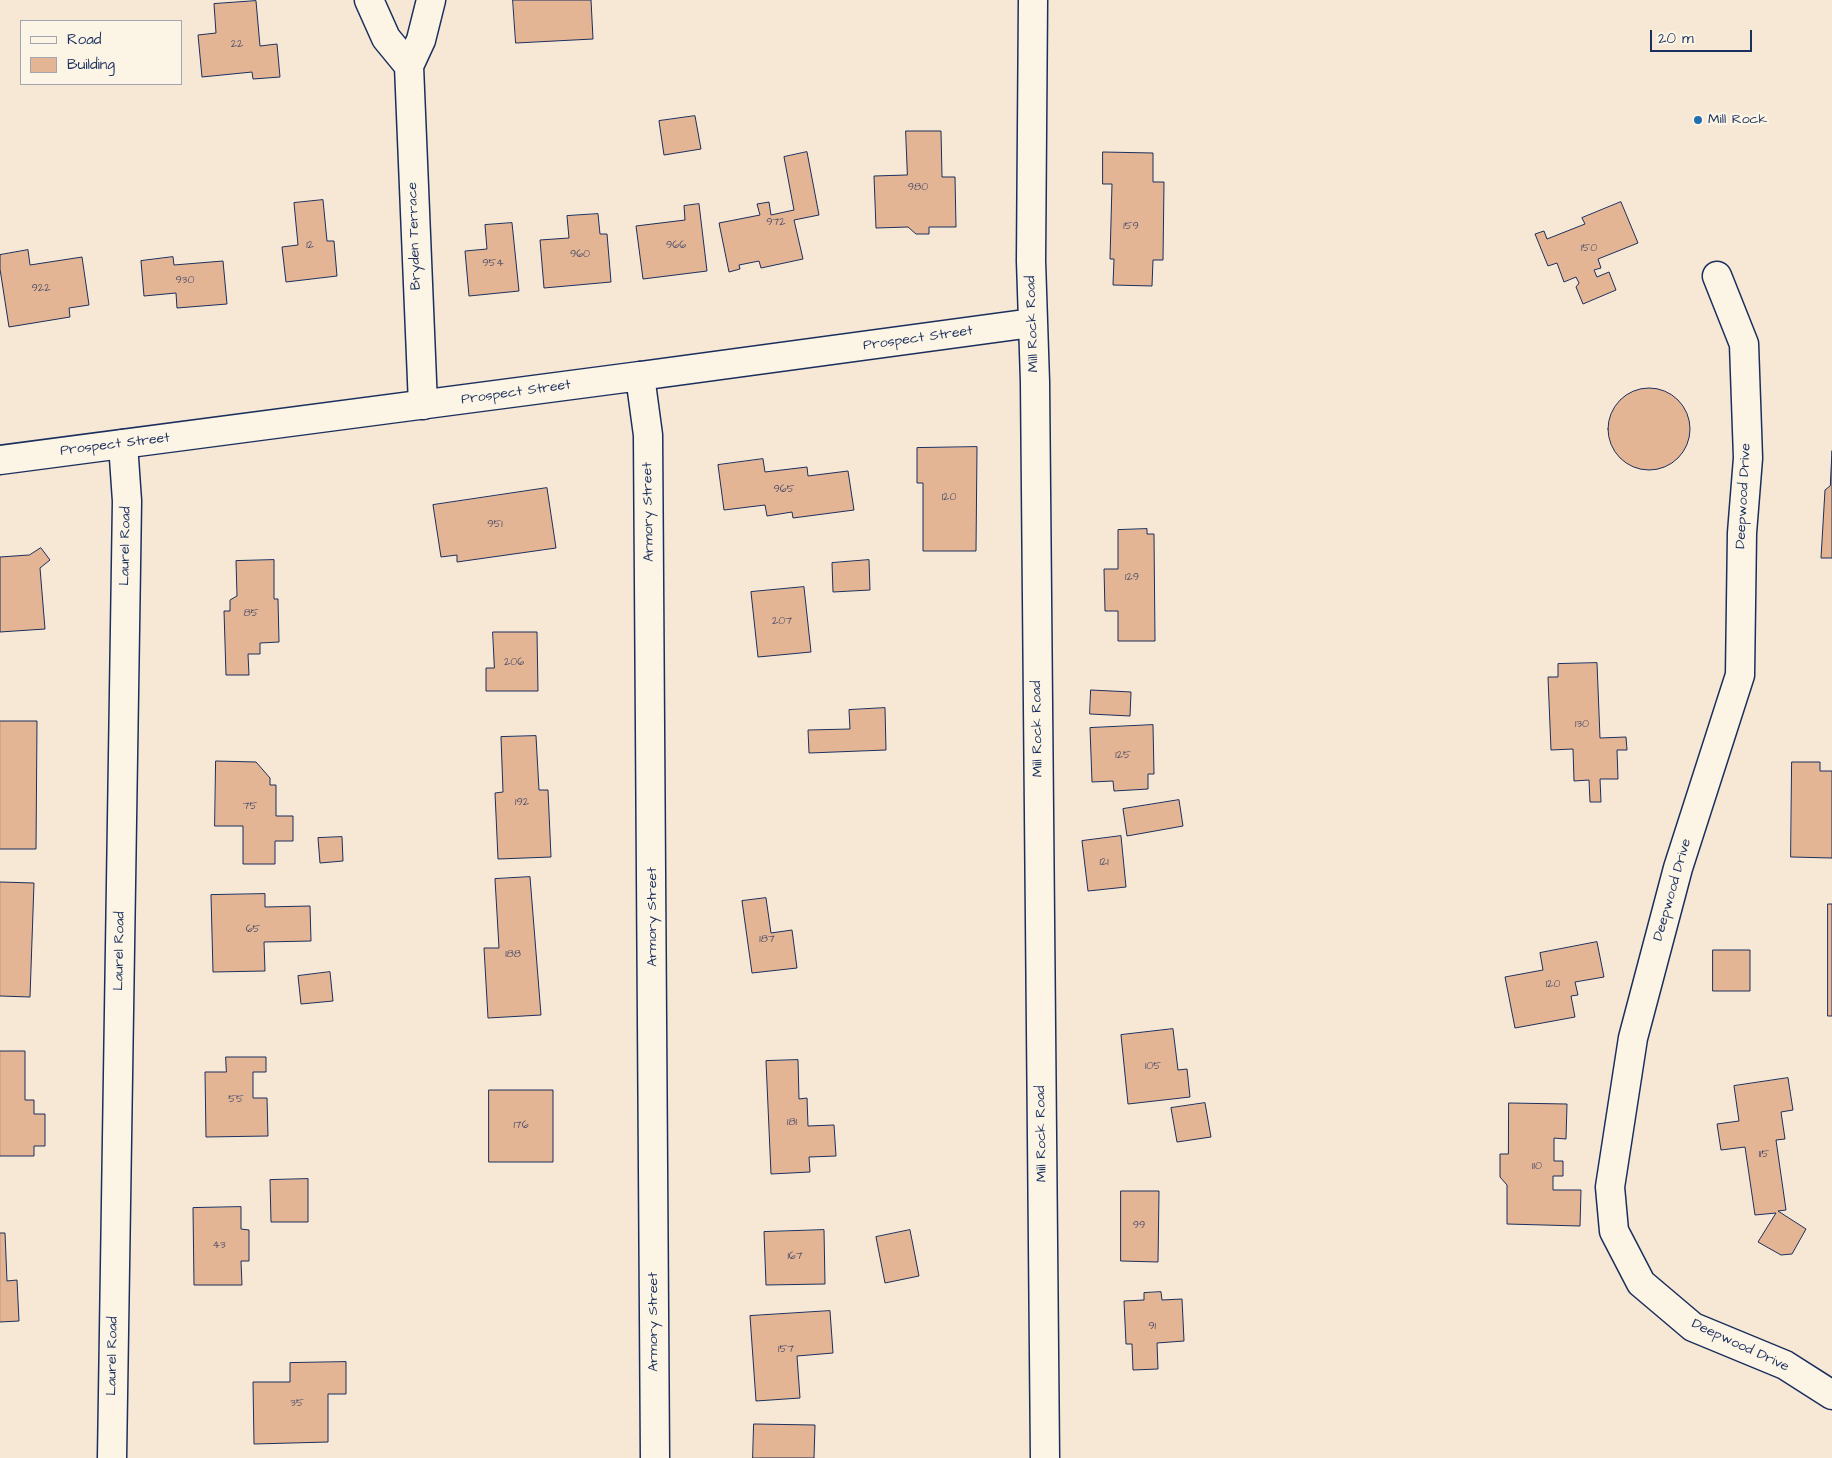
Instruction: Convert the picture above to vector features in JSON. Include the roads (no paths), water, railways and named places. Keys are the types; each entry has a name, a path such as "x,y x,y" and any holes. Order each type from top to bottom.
{"street":[{"path":"369,0 386,38 409,66"},
{"name":"Bryden Terrace","path":"423,405 409,66 421,40 431,0"},
{"name":"Mill Rock Road","path":"1033,0 1032,323 1035,382 1045,1458"},
{"name":"Deepwood Drive","path":"1717,276 1744,344 1748,458 1742,533 1740,675 1678,868 1633,1038 1610,1187 1614,1231 1641,1283 1693,1327 1785,1365 1832,1395"},
{"name":"Prospect Street","path":"0,460 1032,323"},
{"name":"Armory Street","path":"640,376 648,435 655,1458"},
{"name":"Laurel Road","path":"112,1458 127,501 123,444"}],"place":[{"name":"Mill Rock","path":"1698,120"}]}
